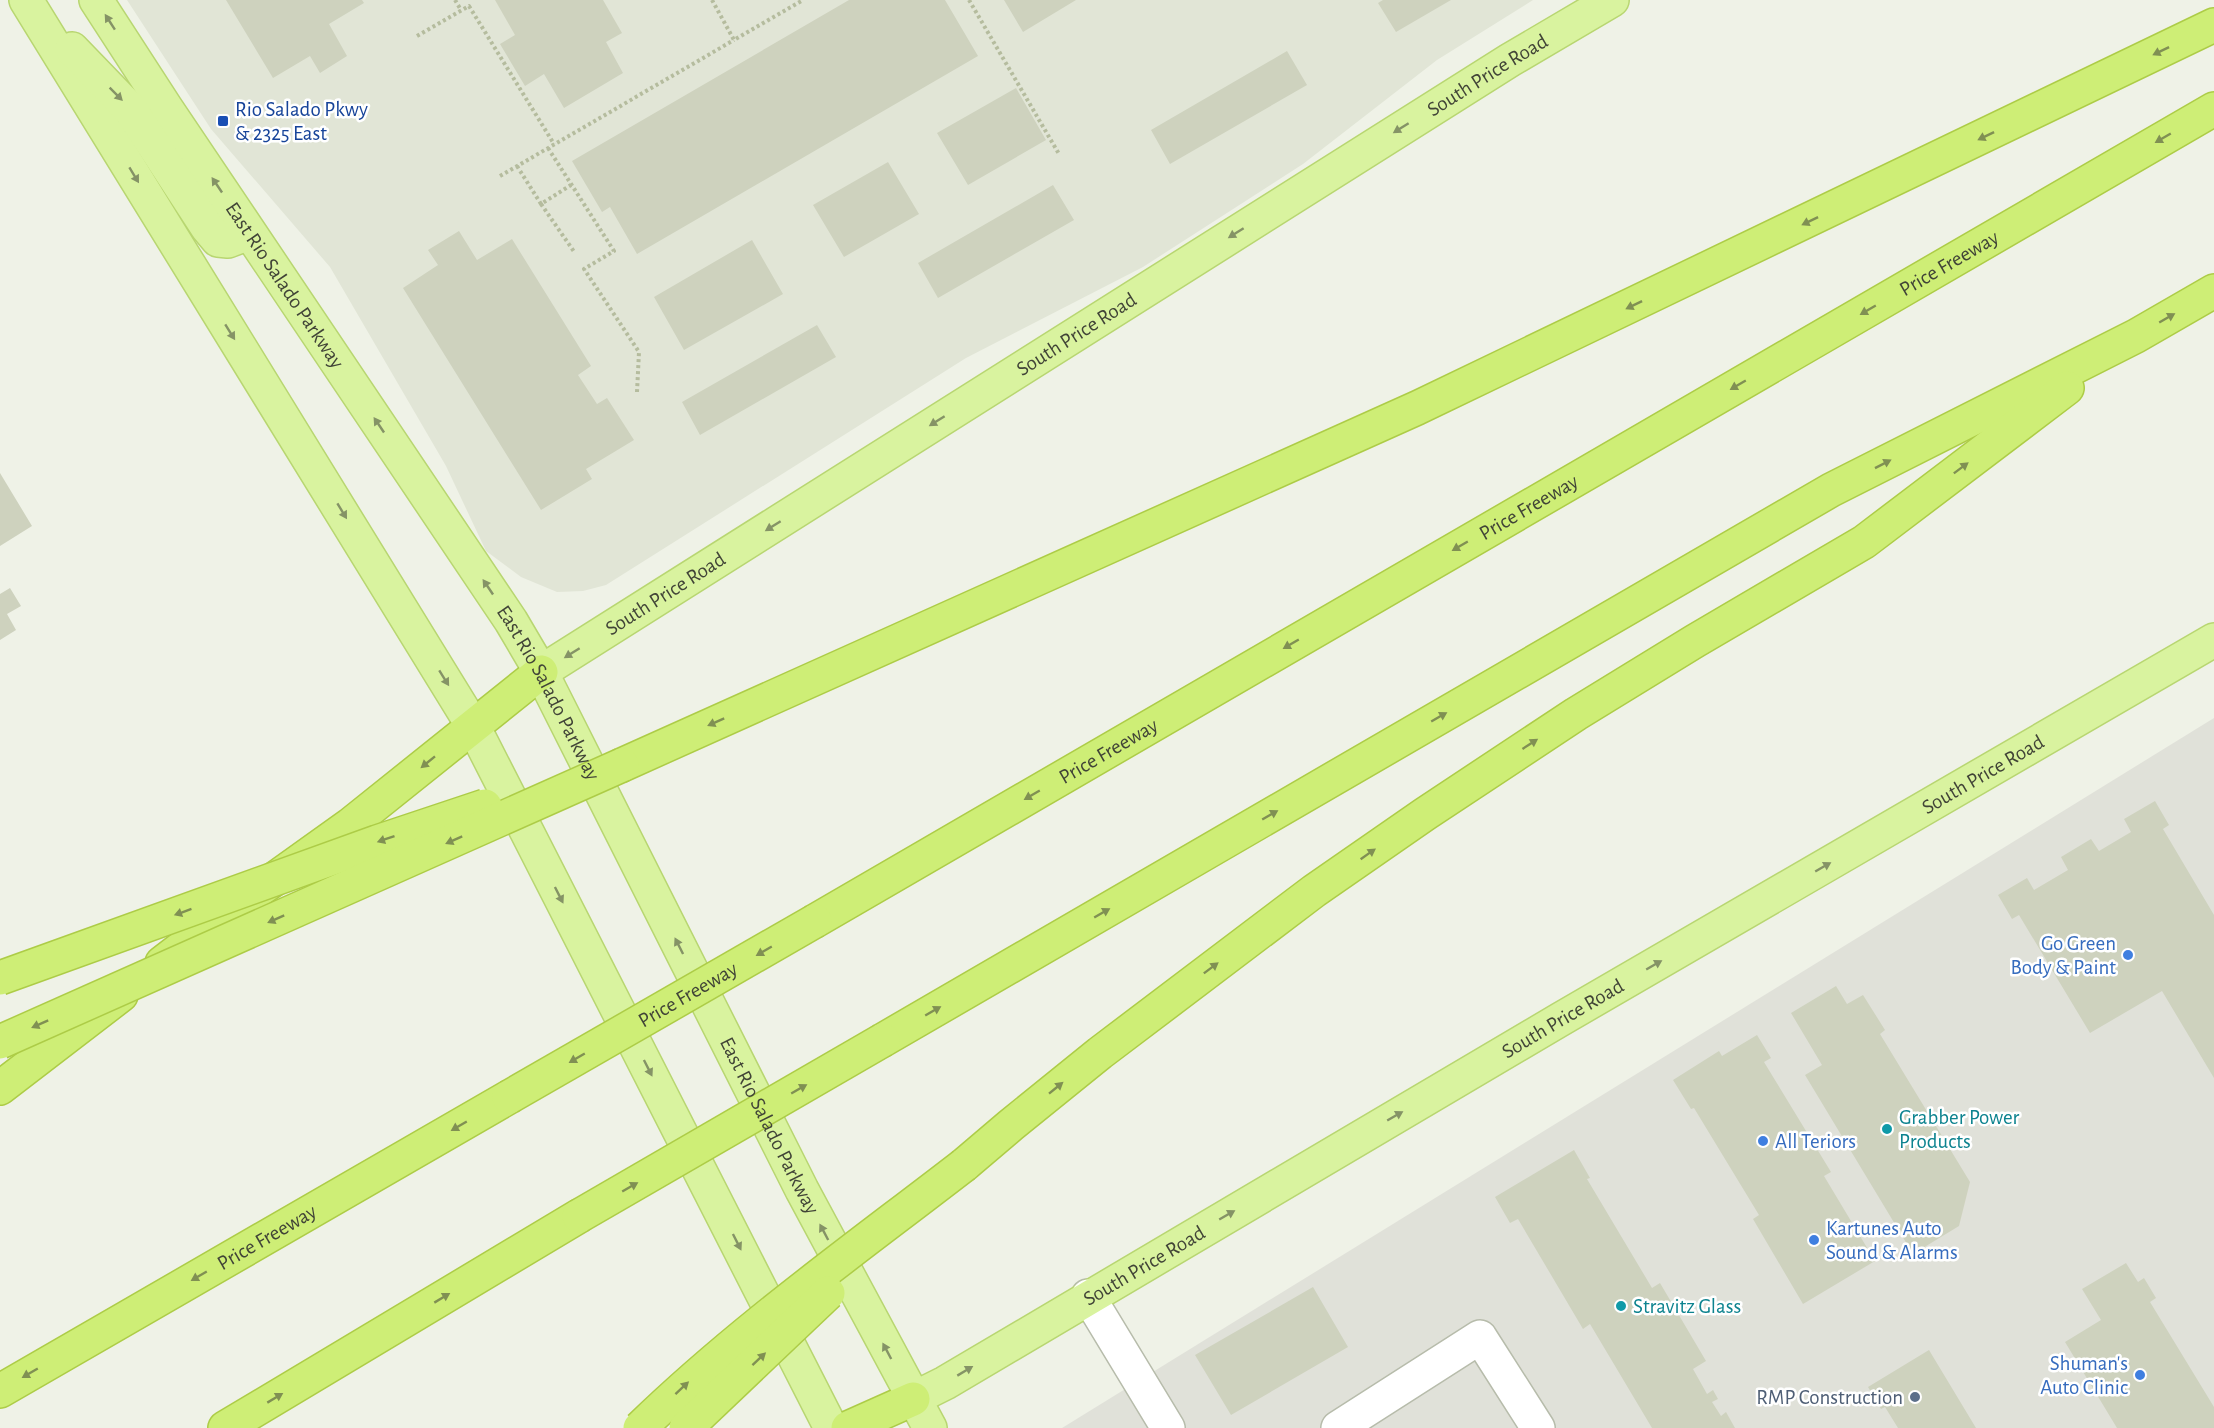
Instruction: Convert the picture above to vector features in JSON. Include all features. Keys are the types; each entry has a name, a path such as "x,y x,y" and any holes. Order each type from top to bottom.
{"highway":[{"path":"0,1042 1417,408 2214,25"},
{"name":"Price Freeway","path":"0,1391 2214,109"},
{"path":"225,1428 579,1216 1831,490 2136,336 2214,291"},
{"path":"640,1428 705,1367 751,1329 964,1165 1153,1012 1333,878 1576,714 1864,542 2136,336"},
{"path":"0,1088 231,910 350,825 541,672"},
{"path":"0,978 377,842 622,765"},
{"path":"686,1428 964,1165"},
{"path":"848,1428 913,1399"}],"main road":[{"name":"East Rio Salado Parkway","path":"96,0 249,233 511,621 541,672 802,1190 930,1428"},
{"name":"South Price Road","path":"541,672 1490,72 1612,0"},
{"path":"28,4 130,109 207,227 218,240 228,241 249,233"},
{"path":"28,4 473,726 831,1428"},
{"name":"South Price Road","path":"913,1399 945,1383 1088,1296 1561,1019 2214,640"}],"lane":[{"path":"1088,1296 1168,1428"},
{"path":"1338,1428 1480,1337 1538,1428"}],"path":[{"path":"455,0 461,10"},
{"path":"711,0 734,39"},
{"path":"500,176 803,0"},
{"path":"969,0 1059,154"},
{"path":"417,36 469,6 554,144"},
{"path":"548,148 614,251 584,270 639,352 637,392"},
{"path":"517,166 575,253"},
{"path":"541,204 571,185"}],"shaded area":[{"path":"127,0 1533,0 1437,60 1303,164 1143,267 966,358 606,585 583,591 557,592 521,577 486,551 446,466 330,267 211,129"},
{"path":"2214,718 2214,1428 1062,1428"}],"building":[{"path":"226,0 362,0 364,3 329,24 347,56 320,73 310,56 273,78"},
{"path":"495,0 603,0 622,33 606,42 623,73 564,108 544,74 525,86 500,44 515,35"},
{"path":"849,0 945,0 978,56 637,254 610,207 602,212 572,161"},
{"path":"1004,0 1076,0 1023,32"},
{"path":"1383,0 1451,0 1396,32 1378,3"},
{"path":"1287,51 1307,85 1170,164 1151,130"},
{"path":"1016,88 1046,140 968,185 937,133"},
{"path":"888,162 919,214 844,257 813,205"},
{"path":"1053,185 1074,220 938,298 918,263"},
{"path":"459,231 477,260 512,239 591,366 578,375 597,404 607,398 634,440 586,469 592,479 541,510 403,288 438,265 428,250"},
{"path":"752,240 783,294 684,350 654,297"},
{"path":"817,325 836,357 700,435 682,402"},
{"path":"0,473 32,526 0,546"},
{"path":"10,588 21,606 7,614 16,630 0,640 0,594"},
{"name":"Go Green Body & Paint","path":"2155,801 2169,825 2163,829 2214,915 2214,1078 2162,991 2090,1033 2019,915 2012,919 1998,895 2027,878 2034,890 2068,870 2061,857 2091,839 2099,851 2131,832 2124,819"},
{"name":"Grabber Power Products","path":"1836,986 1847,1004 1863,995 1885,1030 1880,1034 1970,1182 1959,1226 1913,1254 1805,1075 1822,1065 1791,1013"},
{"name":"All Teriors","path":"1757,1035 1771,1058 1764,1062 1831,1172 1824,1176 1875,1261 1803,1304 1753,1219 1759,1215 1694,1108 1691,1109 1673,1080 1719,1051 1722,1056"},
{"name":"Stravitz Glass","path":"1574,1150 1590,1178 1587,1179 1652,1288 1660,1283 1706,1361 1693,1369 1707,1394 1713,1390 1718,1399 1712,1402 1721,1416 1726,1412 1735,1428 1652,1428 1590,1324 1583,1329 1518,1219 1510,1223 1495,1197"},
{"name":"Shuman's Auto Clinic","path":"2126,1263 2138,1282 2144,1278 2156,1298 2150,1302 2214,1407 2214,1428 2117,1428 2065,1342 2101,1320 2082,1289"},
{"path":"1313,1287 1348,1347 1231,1415 1195,1355"},
{"name":"RMP Construction","path":"1929,1350 1976,1428 1898,1428 1885,1407 1881,1409 1868,1387"}],"place":[{"name":"Rio Salado Pkwy & 2325 East","path":"223,121"},
{"name":"Go Green Body & Paint","path":"2128,955"},
{"name":"Grabber Power Products","path":"1887,1129"},
{"name":"All Teriors","path":"1763,1141"},
{"name":"Kartunes Auto Sound & Alarms","path":"1814,1240"},
{"name":"Stravitz Glass","path":"1621,1306"},
{"name":"Shuman's Auto Clinic","path":"2140,1375"},
{"name":"RMP Construction","path":"1915,1397"}]}
